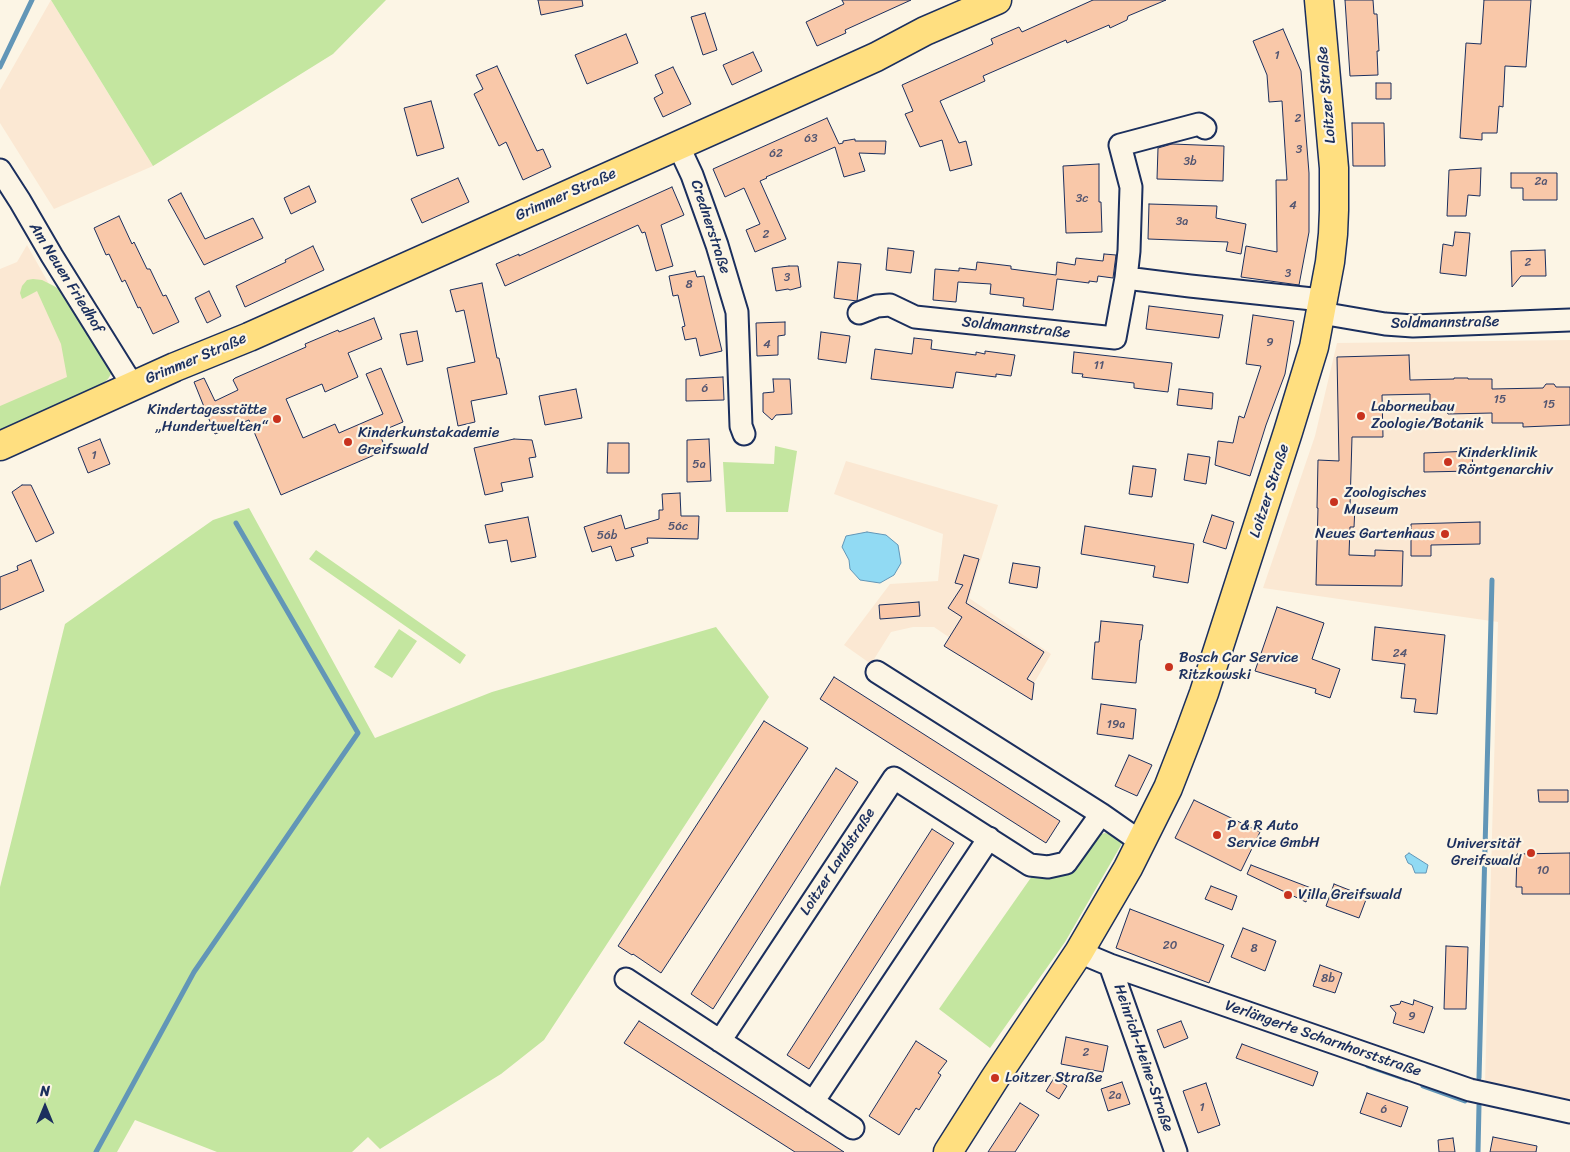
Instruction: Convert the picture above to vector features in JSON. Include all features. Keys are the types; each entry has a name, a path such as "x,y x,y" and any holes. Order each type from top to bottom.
{"main road":[{"name":"Loitzer Straße","path":"1079,952 1128,868 1168,788 1189,734 1204,693 1314,347 1330,262 1334,210 1334,168 1319,0"},
{"name":"Grimmer Straße","path":"0,446 825,80 876,57 925,31 994,1"},
{"path":"948,1152 1079,952"}],"street":[{"name":"Soldmannstraße","path":"859,314 877,306 890,305 915,317 1115,338 1126,278 1130,187 1120,145 1199,124 1205,128"},
{"name":"Crednerstraße","path":"678,145 692,175 717,245 746,312 741,426 744,434"},
{"name":"Am Neuen Friedhof","path":"0,170 133,386"},
{"name":"Soldmannstraße","path":"1126,278 1322,306 1386,324 1413,326 1570,320"},
{"path":"877,672 1101,814 1141,842"},
{"name":"Loitzer Landstraße","path":"720,1041 894,778 1030,865 1048,867 1066,863 1101,814"},
{"path":"813,1102 989,838"},
{"name":"Verlängerte Scharnhorststraße","path":"1079,952 1110,965 1470,1090 1570,1112"},
{"name":"Heinrich-Heine-Straße","path":"1110,965 1176,1152"},
{"path":"626,979 853,1128"}],"shaded area":[{"path":"51,0 153,166 54,209 0,123 0,90"},
{"path":"27,245 101,376 0,419 0,269 17,262"},
{"name":"Universität Greifswald","path":"1570,340 1570,1103 1485,1084 1498,622 1263,588 1315,436 1337,343"},
{"path":"846,461 998,505 969,598 1051,654 1029,692 934,627 913,627 891,632 871,664 844,645 890,584 938,581 943,534 834,494"}],"green space":[{"path":"51,0 386,0 333,54 153,166"},
{"path":"27,280 42,280 68,295 112,367 111,374 102,384 0,432 0,406 67,377 61,344 37,291 22,299 20,293 22,286"},
{"path":"775,446 797,451 788,512 726,512 723,462 774,464"},
{"path":"249,508 375,738 492,692 716,627 769,697 544,1040 501,1074 380,1149 368,1137 352,1152 217,1152 135,1120 117,1152 0,1152 0,887 65,624 213,520"},
{"path":"316,550 466,655 460,664 309,559"},
{"path":"399,629 417,641 392,678 374,667"},
{"path":"1105,833 1124,840 1065,942 990,1048 939,1009 1037,869 1096,836"}],"water":[{"path":"867,532 886,535 898,545 901,563 894,575 880,583 860,580 850,569 849,560 842,547 846,536"},
{"path":"1409,853 1428,865 1426,873 1415,873 1405,856"}],"building":[{"path":"538,0 582,0 583,6 541,15"},
{"path":"842,0 911,0 845,30 846,33 817,46 806,22 844,4"},
{"path":"1093,0 1166,0 1128,16 1127,20 1110,28 1109,25 1067,43 1066,40 983,76 985,81 940,101 959,143 966,141 972,165 950,171 942,140 920,147 905,114 913,111 902,85 993,44 991,39 1019,27 1022,32"},
{"path":"1345,0 1373,0 1374,14 1377,14 1378,75 1350,76"},
{"path":"1484,0 1531,0 1526,67 1505,66 1503,107 1499,106 1497,133 1482,133 1482,140 1460,138 1466,43 1481,44"},
{"path":"705,13 717,50 703,55 691,17"},
{"path":"1283,29 1301,71 1309,173 1309,232 1299,285 1241,277 1246,246 1277,252 1276,180 1287,180 1282,101 1269,102 1267,75 1253,41"},
{"path":"626,34 638,63 587,84 575,55"},
{"path":"753,52 762,71 732,85 723,65"},
{"path":"497,66 537,151 543,149 551,167 523,180 506,142 499,146 474,94 483,89 476,75"},
{"path":"673,67 691,104 663,117 654,98 663,93 655,75"},
{"path":"1376,83 1391,83 1391,99 1376,99"},
{"path":"431,101 444,148 417,156 404,108"},
{"path":"827,118 839,144 843,143 843,141 855,139 855,141 886,141 885,154 859,153 865,171 844,177 835,147 760,181 786,239 755,252 746,230 760,224 744,188 725,197 713,169"},
{"path":"1352,123 1384,123 1385,166 1353,166"},
{"path":"1172,144 1224,146 1223,181 1157,179 1158,148"},
{"path":"1099,164 1099,202 1101,202 1102,232 1066,233 1063,166"},
{"path":"1481,168 1480,196 1468,195 1466,216 1447,216 1449,170"},
{"path":"1511,173 1557,173 1557,200 1523,200 1523,188 1511,188"},
{"path":"458,178 469,202 422,223 411,199"},
{"path":"309,186 316,202 291,214 284,198"},
{"path":"672,187 684,215 661,225 673,266 656,271 645,232 642,233 638,225 505,286 496,264 519,254 519,256"},
{"path":"181,193 205,239 253,218 263,238 204,265 168,200"},
{"path":"1149,204 1217,206 1216,218 1246,224 1241,254 1226,251 1228,242 1148,239"},
{"path":"119,216 132,244 134,242 163,296 166,295 179,322 153,334 125,280 122,282 109,254 106,255 94,228"},
{"path":"1455,232 1470,233 1466,276 1440,273 1443,244 1453,246"},
{"path":"313,246 324,270 245,307 236,286 286,262 285,260"},
{"path":"888,248 914,251 911,273 886,270"},
{"path":"1545,250 1546,276 1521,276 1512,287 1511,251"},
{"path":"1104,254 1116,255 1113,278 1098,276 1097,282 1089,281 1089,283 1057,279 1053,310 1023,306 1024,298 990,294 991,284 958,282 956,302 933,300 935,269 959,271 959,268 976,270 977,262 1011,266 1011,269 1056,275 1057,262 1075,265 1076,258 1103,261"},
{"path":"838,262 861,264 857,301 834,298"},
{"path":"798,266 801,287 776,291 772,268"},
{"path":"695,271 697,277 704,276 722,351 700,356 696,338 685,340 682,327 685,326 678,295 673,296 669,276"},
{"path":"482,283 497,358 499,358 507,394 471,401 475,422 458,426 447,368 475,362 464,310 456,312 450,290"},
{"path":"209,291 221,316 207,323 195,298"},
{"path":"1149,306 1223,315 1219,338 1146,329"},
{"path":"1253,315 1294,321 1285,374 1250,476 1215,465 1218,441 1233,443 1239,416 1244,418 1261,366 1246,364"},
{"path":"374,318 382,339 348,353 358,377 325,392 322,384 286,399 303,438 335,424 339,433 383,414 366,374 381,368 403,422 379,432 386,450 281,495 249,420 215,434 194,382 204,378 215,401 238,390 233,380 235,378 306,347 305,344"},
{"path":"785,322 785,335 778,336 778,355 757,356 756,323"},
{"path":"417,331 423,361 407,365 400,334"},
{"path":"821,332 850,336 846,363 818,359"},
{"path":"914,338 932,340 931,349 976,355 976,352 985,354 985,351 1015,355 1011,376 996,374 996,377 956,372 953,388 871,379 875,349 912,354"},
{"path":"1074,352 1172,363 1168,392 1134,388 1134,383 1082,377 1083,374 1072,373"},
{"path":"1409,355 1410,380 1492,379 1492,389 1543,388 1546,384 1554,384 1556,387 1570,387 1570,425 1523,427 1523,423 1492,423 1492,413 1448,414 1447,411 1430,411 1430,394 1382,395 1383,437 1352,437 1350,506 1355,507 1354,527 1350,527 1349,555 1375,556 1375,550 1403,551 1402,586 1316,585 1318,460 1339,461 1337,357"},
{"path":"723,377 724,400 686,401 686,379"},
{"path":"773,379 790,379 792,414 776,415 772,420 763,412 763,393 774,392"},
{"path":"576,389 582,418 545,425 539,396"},
{"path":"1179,389 1213,393 1212,409 1177,405"},
{"path":"100,439 110,464 88,473 78,448"},
{"path":"514,439 532,440 536,457 529,458 533,477 501,483 503,491 485,495 474,448"},
{"path":"709,439 711,481 687,482 687,440"},
{"path":"608,443 629,443 629,473 607,473"},
{"name":"Kinderklinik Röntgenarchiv","path":"1472,451 1473,471 1424,472 1424,453"},
{"path":"1188,454 1210,457 1206,484 1184,480"},
{"path":"1133,466 1156,469 1152,497 1129,494"},
{"path":"22,485 31,485 54,533 36,542 12,492"},
{"path":"680,493 681,516 699,516 698,539 647,538 648,543 631,548 634,556 616,561 611,546 592,552 584,527 621,515 625,529 659,519 659,510 663,510 662,494"},
{"path":"1212,515 1234,522 1226,549 1203,542"},
{"path":"528,517 536,557 511,562 507,540 489,543 485,525"},
{"name":"Neues Gartenhaus","path":"1480,522 1480,544 1431,545 1431,556 1411,556 1411,524"},
{"path":"1085,526 1194,544 1188,583 1153,577 1155,566 1081,554"},
{"path":"964,555 979,559 966,603 1044,652 1027,679 1034,683 1032,700 944,646 962,617 948,608 963,585 955,583"},
{"path":"31,560 44,591 0,610 0,577 18,570 17,566"},
{"path":"1013,563 1040,567 1037,588 1009,583"},
{"path":"919,602 920,616 880,619 879,605"},
{"path":"1277,607 1324,623 1312,659 1340,669 1330,698 1315,693 1316,689 1255,671"},
{"path":"1101,621 1143,625 1136,683 1092,679 1095,642 1099,642"},
{"path":"1375,627 1445,635 1437,714 1414,712 1416,699 1401,698 1405,664 1372,660"},
{"path":"834,677 1060,821 1046,843 820,699"},
{"path":"1101,704 1136,709 1133,739 1097,734"},
{"path":"764,721 808,748 661,973 618,946"},
{"path":"1129,755 1152,765 1137,796 1115,786"},
{"path":"836,768 858,782 713,1009 691,994"},
{"path":"1538,790 1568,790 1568,802 1539,802"},
{"name":"P & R Auto Service GmbH","path":"1194,800 1260,832 1241,871 1175,838"},
{"path":"932,829 954,843 809,1069 787,1055"},
{"path":"1570,853 1570,894 1522,894 1522,887 1516,887 1517,854"},
{"path":"1251,865 1311,888 1306,902 1247,874"},
{"path":"1334,884 1367,897 1359,918 1326,906"},
{"path":"1211,886 1237,896 1232,910 1205,899"},
{"path":"1130,909 1224,945 1209,983 1116,948"},
{"path":"1243,928 1276,941 1265,971 1231,957"},
{"path":"1446,946 1468,947 1466,1009 1444,1009"},
{"path":"1320,965 1342,973 1335,993 1313,986"},
{"path":"1414,1000 1433,1007 1424,1033 1393,1023 1396,1013 1390,1006 1400,1004 1401,1001 1413,1005"},
{"path":"639,1021 844,1152 795,1152 624,1043"},
{"path":"1181,1021 1188,1038 1164,1048 1157,1030"},
{"path":"1066,1037 1108,1046 1103,1072 1061,1064"},
{"path":"916,1041 947,1061 938,1073 941,1075 919,1110 916,1108 899,1135 869,1116"},
{"path":"1242,1044 1318,1072 1313,1086 1236,1058"},
{"path":"1054,1078 1067,1086 1059,1099 1046,1091"},
{"path":"1122,1082 1130,1104 1108,1111 1101,1089"},
{"path":"1206,1083 1220,1125 1198,1133 1183,1091"},
{"path":"1367,1093 1408,1107 1401,1127 1360,1113"},
{"path":"1020,1103 1039,1115 1015,1152 988,1152"},
{"path":"1493,1137 1537,1146 1536,1152 1490,1152"},
{"path":"1453,1138 1455,1152 1439,1152 1438,1140"}],"waterway":[{"path":"0,67 32,0"},
{"path":"96,1152 194,972 358,733 236,523"},
{"path":"1479,1078 1492,580"},
{"path":"1368,1066 1406,1079"},
{"path":"1423,1086 1465,1101"},
{"path":"1478,1152 1479,1105"}],"place":[{"name":"Laborneubau Zoologie/Botanik","path":"1361,416"},
{"name":"Kindertagesstätte „Hundertwelten“","path":"277,419"},
{"name":"Kinderkunstakademie Greifswald","path":"348,442"},
{"name":"Kinderklinik Röntgenarchiv","path":"1448,462"},
{"name":"Zoologisches Museum","path":"1334,502"},
{"name":"Neues Gartenhaus","path":"1445,534"},
{"name":"Bosch Car Service Ritzkowski","path":"1169,667"},
{"name":"P & R Auto Service GmbH","path":"1217,835"},
{"name":"Universität Greifswald","path":"1531,853"},
{"name":"Villa Greifswald","path":"1288,895"},
{"name":"Loitzer Straße","path":"995,1078"}]}
